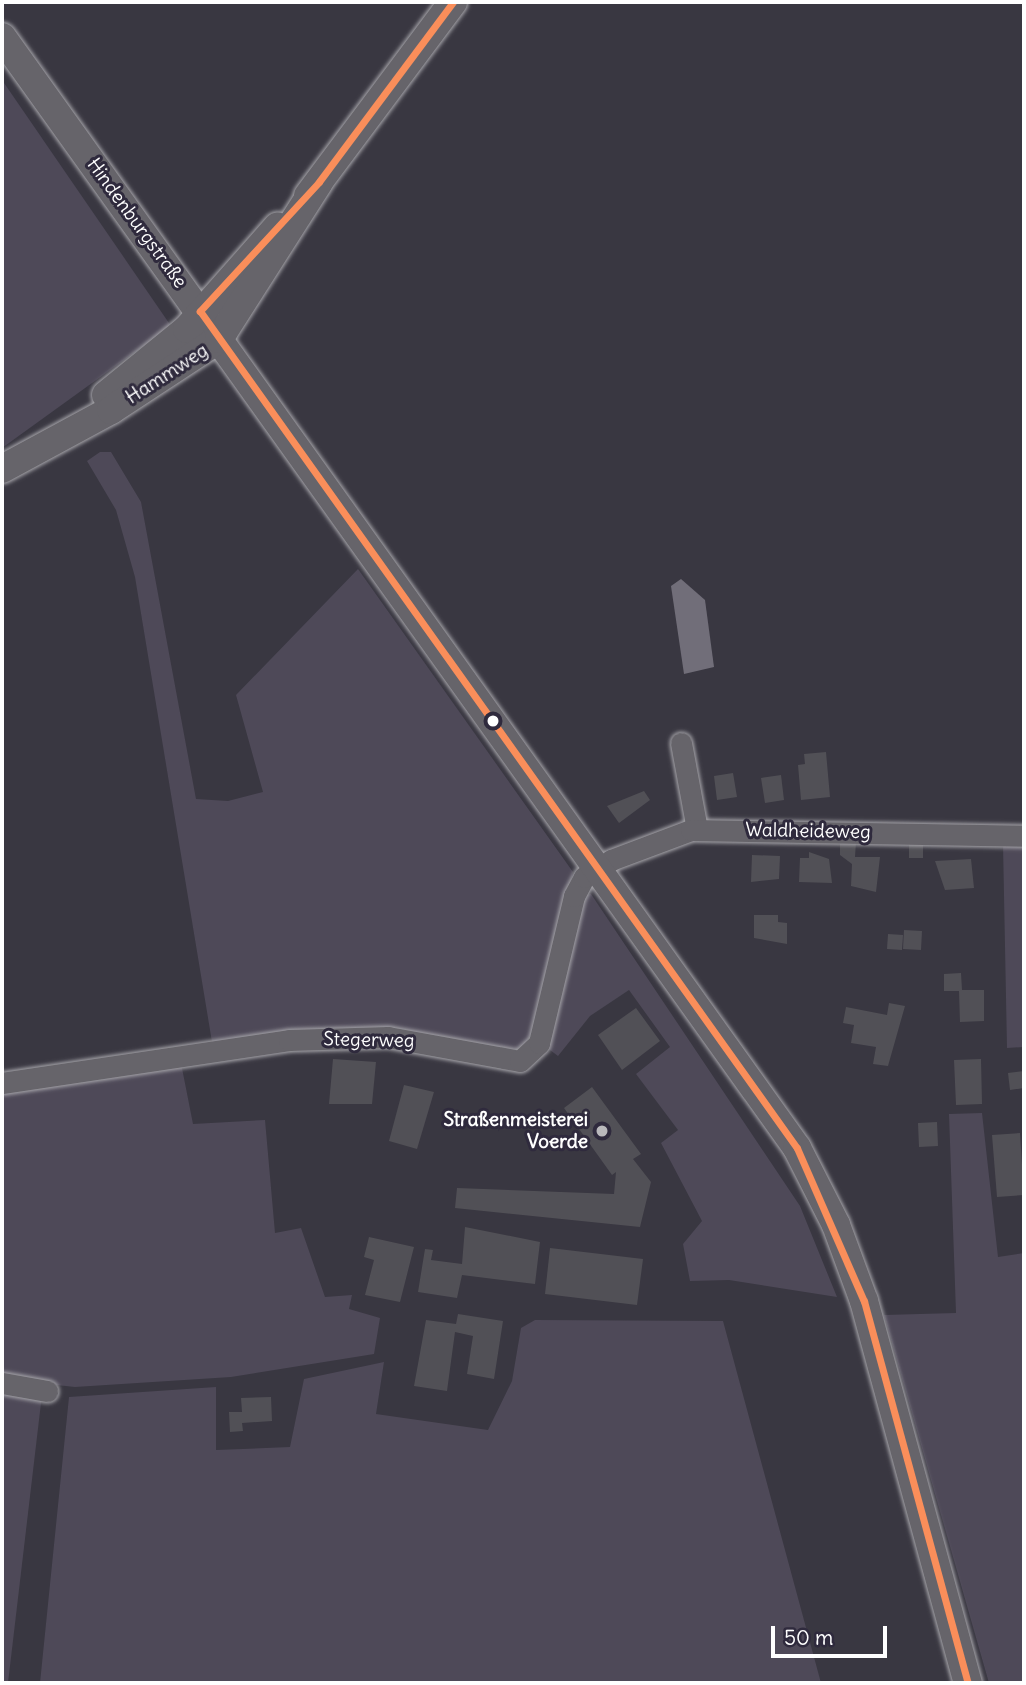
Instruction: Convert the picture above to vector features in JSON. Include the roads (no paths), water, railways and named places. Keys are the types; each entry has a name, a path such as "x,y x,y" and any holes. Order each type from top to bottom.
{"main road":[{"name":"Hammweg","path":"2,469 57,436 187,330 205,319 319,182 453,2"},
{"name":"Hindenburgstraße","path":"2,37 598,866 797,1148 836,1225 864,1301 968,1683"},
{"name":"Hammweg","path":"205,319 227,280 319,182"}],"street":[{"path":"681,743 697,830"},
{"name":"Waldheideweg","path":"598,866 697,830 1024,836"},
{"name":"Stegerweg","path":"2,1083 293,1040 388,1037 520,1061 539,1043 574,896 598,866"},
{"path":"2,1383 47,1391"}],"place":[{"name":"Straßenmeisterei Voerde","path":"602,1131"}]}
